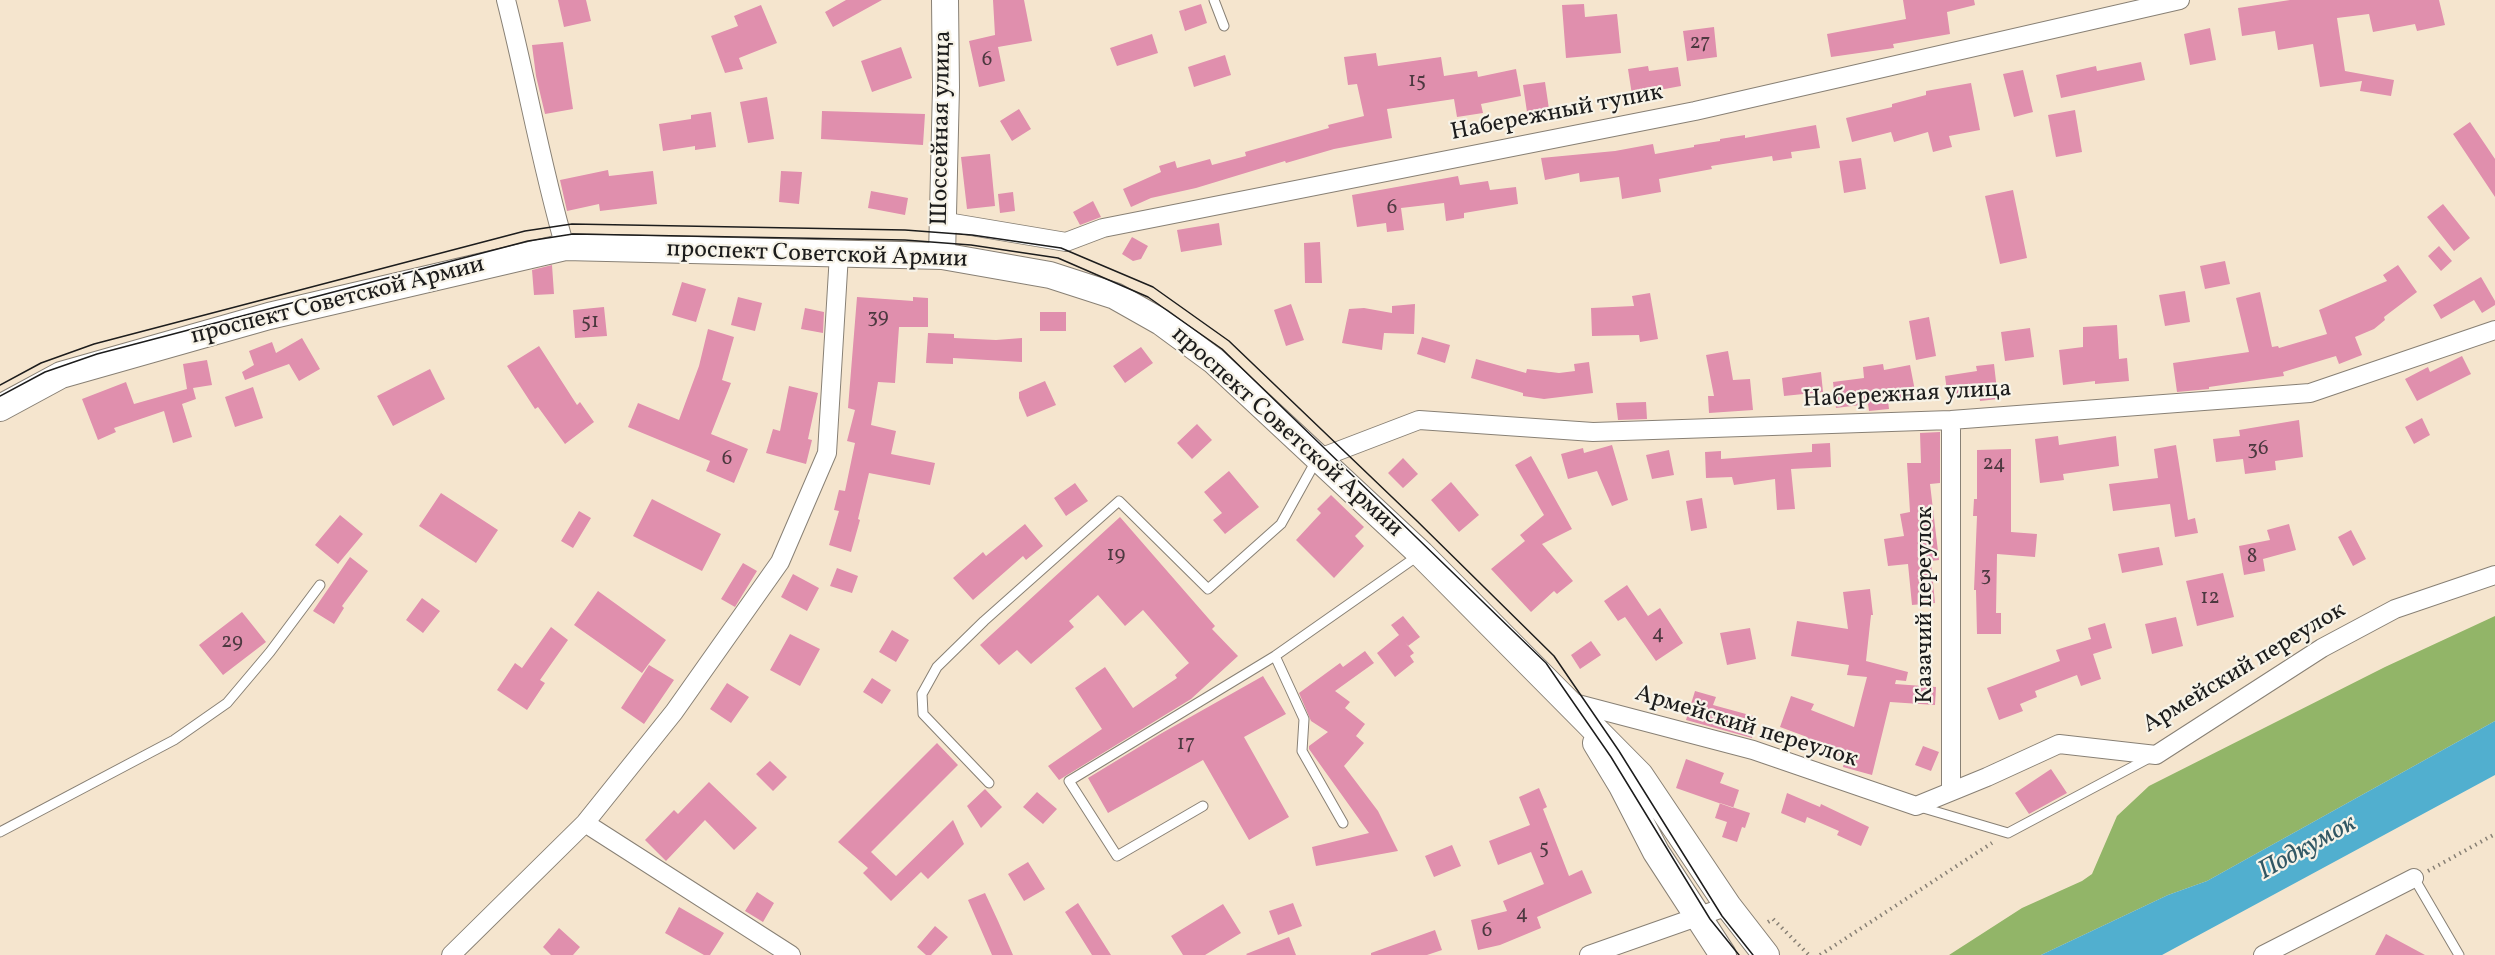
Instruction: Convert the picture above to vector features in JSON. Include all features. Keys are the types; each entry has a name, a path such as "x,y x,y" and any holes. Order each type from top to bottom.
{"main road":[{"name":"Шоссейная улица","path":"942,256 941,221 946,87 945,0"},
{"name":"проспект Советской Армии","path":"0,408 61,375 269,315 566,246 942,256 1050,275 1115,296 1161,322 1214,361 1421,554 1640,775 1728,906 1762,942"},
{"name":"проспект Советской Армии","path":"1570,702 1622,786 1656,852 1723,955"}],"street":[{"path":"506,0 539,149 566,246"},
{"name":"Набережный тупик","path":"941,221 1066,242 1102,228 1695,111 2180,0"},
{"path":"451,955 585,823 674,712 780,562 827,453 839,254"},
{"name":"Набережная улица","path":"1317,459 1419,420 1593,432 1951,420 2310,393 2495,330"},
{"name":"Казачий переулок","path":"1951,420 1951,791"},
{"name":"Армейский переулок","path":"1570,702 1754,750 1916,806 2059,744 2156,755 2322,648 2395,609 2495,575"},
{"path":"585,823 791,955"},
{"path":"2263,955 2414,878"},
{"path":"1589,955 1728,906"}],"lane":[{"path":"1214,0 1224,26"},
{"path":"989,783 923,714 922,694 937,667 984,621 1119,501 1208,590 1281,524 1317,459"},
{"path":"1203,806 1117,856 1069,781 1275,656 1421,554"},
{"path":"0,832 174,740 227,703 270,652 320,585"},
{"path":"1275,656 1304,719 1302,751 1343,823"},
{"path":"1916,806 2008,833 2156,755"},
{"path":"2414,878 2459,955"}],"path":[{"path":"1820,955 2008,833"},
{"path":"2414,878 2495,834"},
{"path":"1762,942 1773,919 1809,955"}],"green space":[{"path":"2495,616 2495,721 2207,881 2168,895 2041,955 1949,955 2022,908 2082,881 2092,874 2117,816 2149,786 2385,667"}],"water":[{"name":"Подкумок","path":"2495,721 2495,775 2162,955 2041,955 2168,895 2207,881"}],"building":[{"path":"558,0 586,0 591,21 564,27"},
{"path":"846,0 882,0 833,27 825,12"},
{"path":"993,0 1024,0 1032,41 998,47 1005,81 979,87 969,41 995,35"},
{"path":"1903,0 1974,0 1975,5 1947,12 1950,34 1893,44 1894,48 1831,57 1827,34 1906,19"},
{"path":"2290,0 2439,0 2445,25 2417,31 2415,24 2373,32 2369,14 2337,18 2345,71 2394,80 2391,96 2360,91 2362,81 2320,87 2313,44 2278,50 2275,31 2242,36 2238,8"},
{"path":"1201,4 1207,23 1185,31 1179,11"},
{"path":"1584,4 1585,17 1617,14 1621,53 1566,58 1562,5"},
{"path":"761,5 777,43 739,58 743,69 725,73 711,36 738,26 734,16"},
{"path":"1714,27 1717,57 1687,61 1683,31"},
{"path":"2210,28 2216,60 2190,65 2184,34"},
{"path":"1152,34 1158,53 1117,66 1110,48"},
{"path":"563,42 573,109 545,114 536,76 532,45"},
{"path":"901,47 912,78 872,92 861,61"},
{"path":"1376,53 1378,66 1441,57 1444,76 1477,71 1478,77 1516,69 1521,96 1481,104 1483,113 1457,117 1454,99 1387,109 1392,138 1334,149 1286,163 1285,161 1196,188 1151,198 1131,207 1123,189 1161,172 1159,166 1175,161 1177,168 1210,159 1212,165 1246,156 1245,152 1329,128 1328,125 1364,116 1357,84 1348,85 1344,57"},
{"path":"1225,55 1231,75 1194,87 1188,67"},
{"path":"2141,62 2145,80 2061,98 2056,75 2096,66 2097,71"},
{"path":"1648,66 1649,71 1678,67 1681,86 1632,95 1628,69"},
{"path":"2023,70 2033,112 2014,117 2003,74"},
{"path":"1545,82 1549,109 1527,112 1523,85"},
{"path":"1971,83 1980,130 1949,136 1952,147 1933,152 1928,132 1894,142 1891,132 1852,142 1846,118 1892,107 1892,104 1926,95 1926,91"},
{"path":"767,97 774,139 748,143 740,102"},
{"path":"1019,109 1031,129 1012,141 1000,121"},
{"path":"2075,110 2082,152 2056,157 2048,115"},
{"path":"822,111 925,114 923,145 821,139"},
{"path":"711,112 716,147 695,150 695,146 663,151 659,124 691,119 691,115"},
{"path":"2470,122 2495,159 2495,197 2453,134"},
{"path":"1816,125 1820,148 1791,152 1792,158 1773,161 1772,156 1711,166 1712,169 1659,179 1661,192 1622,199 1619,177 1580,182 1579,173 1545,180 1541,158 1615,151 1653,144 1655,154 1720,141 1720,139 1745,135 1745,138"},
{"path":"990,154 995,206 967,209 961,157"},
{"path":"1861,158 1866,189 1844,193 1839,161"},
{"path":"608,170 609,176 653,171 657,204 600,211 599,204 567,211 560,180"},
{"path":"781,171 802,172 799,204 779,202"},
{"path":"1458,176 1460,185 1488,181 1490,190 1516,187 1518,204 1464,213 1464,218 1446,221 1444,203 1401,208 1404,230 1387,232 1386,223 1357,227 1352,195"},
{"path":"2013,190 2027,258 2000,264 1985,196"},
{"path":"871,191 908,198 905,215 868,208"},
{"path":"1013,192 1015,211 1000,213 998,194"},
{"path":"1093,201 1101,217 1080,225 1073,212"},
{"path":"2443,204 2470,238 2454,251 2427,217"},
{"path":"1219,223 1222,245 1181,252 1177,230"},
{"path":"1132,237 1148,246 1141,259 1133,261 1122,254"},
{"path":"1320,242 1322,283 1305,283 1304,243"},
{"path":"2439,246 2452,261 2441,271 2428,256"},
{"path":"2225,261 2230,284 2205,289 2200,266"},
{"path":"552,265 554,294 534,295 532,270"},
{"path":"2398,265 2417,292 2384,317 2385,320 2374,329 2355,337 2362,355 2339,364 2336,356 2283,372 2284,376 2177,392 2173,363 2249,352 2236,298 2260,292 2272,347 2278,346 2279,348 2327,334 2319,310 2387,281 2383,275"},
{"path":"2481,277 2495,305 2482,313 2474,300 2441,319 2433,305"},
{"path":"682,282 706,289 696,322 672,315"},
{"path":"2185,291 2190,322 2165,326 2159,295"},
{"path":"1650,293 1658,339 1640,342 1639,335 1592,336 1591,308 1634,306 1632,296"},
{"path":"738,297 762,303 755,331 731,325"},
{"path":"857,297 913,301 913,297 928,298 928,327 899,327 895,383 878,382 871,425 896,431 891,454 935,463 930,485 869,473 851,552 829,545 839,511 834,510 839,490 845,491 855,443 847,441 855,410 848,408"},
{"path":"1291,304 1304,340 1286,346 1274,310"},
{"path":"1415,304 1414,334 1384,333 1382,350 1342,343 1349,309 1364,308 1392,313 1392,306"},
{"path":"604,307 607,336 575,338 573,310"},
{"path":"805,308 824,312 823,333 801,329"},
{"path":"1040,312 1066,312 1066,331 1040,331"},
{"path":"1929,317 1936,356 1916,360 1909,321"},
{"path":"2117,325 2119,359 2127,358 2129,381 2095,384 2095,381 2063,385 2059,350 2083,347 2083,327"},
{"path":"2030,328 2034,357 2005,361 2001,332"},
{"path":"708,329 734,337 722,380 731,383 711,434 748,449 734,483 706,471 710,461 628,427 638,403 679,420 699,366"},
{"path":"928,333 954,334 954,338 996,340 1022,338 1022,362 953,358 953,364 926,363"},
{"path":"1422,337 1450,345 1445,363 1417,354"},
{"path":"302,338 320,369 299,381 289,364 245,380 242,372 254,365 249,351 272,342 276,353"},
{"path":"539,346 577,405 580,402 594,422 565,444 538,407 535,409 507,366"},
{"path":"1141,347 1153,363 1125,383 1113,366"},
{"path":"1728,351 1733,380 1750,379 1753,410 1709,413 1708,396 1714,396 1706,355"},
{"path":"2462,356 2471,374 2417,401 2405,379 2428,367 2430,372"},
{"path":"1476,359 1526,373 1527,369 1559,373 1575,371 1574,364 1589,362 1593,393 1544,399 1523,396 1523,393 1471,378"},
{"path":"207,360 212,385 193,388 196,399 182,404 192,437 173,443 164,411 114,428 116,432 98,440 82,399 126,382 134,404 187,389 183,364"},
{"path":"1883,364 1884,370 1910,365 1916,396 1888,401 1889,409 1869,411 1868,404 1836,408 1833,382 1864,378 1863,367"},
{"path":"1994,364 1998,399 1980,401 1979,395 1948,399 1945,376 1977,371 1976,366"},
{"path":"430,369 445,399 393,426 377,396"},
{"path":"1821,372 1823,392 1784,396 1782,378"},
{"path":"1045,381 1056,405 1027,417 1019,398 1019,392"},
{"path":"789,386 818,393 808,439 812,440 806,464 766,453 773,429 780,431"},
{"path":"253,387 263,418 235,427 225,397"},
{"path":"1646,402 1647,419 1618,420 1616,403"},
{"path":"2422,418 2430,435 2414,444 2405,427"},
{"path":"2299,420 2303,457 2275,461 2276,470 2245,474 2243,459 2216,462 2213,439 2240,436 2239,430"},
{"path":"1197,424 1212,440 1192,459 1177,443"},
{"path":"1940,432 1940,483 1930,484 1939,560 1931,561 1935,603 1912,605 1908,564 1888,566 1884,539 1904,536 1900,514 1910,512 1907,463 1921,463 1920,433"},
{"path":"2058,436 2059,445 2116,436 2119,466 2063,474 2064,480 2040,483 2035,439"},
{"path":"1830,443 1831,467 1791,469 1795,509 1777,510 1775,479 1734,485 1732,477 1706,478 1705,452 1721,451 1721,459 1812,452 1812,444"},
{"path":"1612,445 1628,500 1612,506 1597,471 1568,479 1561,454 1583,448 1584,453"},
{"path":"2176,445 2188,520 2195,518 2198,533 2175,537 2170,504 2113,511 2109,484 2158,478 2154,449"},
{"path":"2011,449 2011,532 2037,534 2035,557 1997,554 1996,613 2001,613 2001,634 1977,634 1976,590 1974,590 1977,516 1973,516 1974,499 1977,499 1977,450"},
{"path":"1669,450 1674,475 1652,479 1646,455"},
{"path":"1531,456 1572,529 1542,544 1573,581 1557,594 1554,591 1531,612 1491,569 1525,541 1520,535 1544,515 1515,465"},
{"path":"1403,458 1418,474 1403,488 1388,473"},
{"path":"1229,471 1259,507 1225,534 1213,520 1222,513 1204,492"},
{"path":"1451,482 1479,515 1459,532 1431,500"},
{"path":"1075,483 1088,501 1066,516 1054,498"},
{"path":"441,493 498,530 476,563 419,526"},
{"path":"1331,495 1364,527 1355,536 1364,546 1334,578 1296,540 1321,513 1317,509"},
{"path":"1702,498 1707,528 1691,531 1686,501"},
{"path":"652,499 721,534 702,571 633,536"},
{"path":"579,511 591,518 573,548 561,541"},
{"path":"340,515 363,534 338,564 315,545"},
{"path":"1120,517 1215,626 1212,629 1238,656 1191,699 1059,780 1048,766 1102,729 1075,688 1105,667 1133,708 1177,678 1175,675 1189,663 1143,610 1125,626 1098,595 1069,621 1074,627 1031,664 1017,650 999,665 980,645"},
{"path":"1025,524 1043,546 1026,560 1023,556 973,600 953,578 983,552 986,556"},
{"path":"2289,524 2296,550 2263,559 2265,571 2244,575 2239,546 2270,540 2267,530"},
{"path":"2351,530 2366,559 2353,566 2338,537"},
{"path":"2159,547 2163,565 2122,573 2118,554"},
{"path":"350,557 368,571 342,606 344,608 334,624 313,611"},
{"path":"743,563 757,571 735,607 721,599"},
{"path":"837,568 858,576 852,593 830,586"},
{"path":"2223,573 2234,617 2197,626 2186,581"},
{"path":"793,574 819,588 807,611 781,597"},
{"path":"1627,585 1648,616 1660,608 1683,643 1656,661 1625,617 1618,621 1604,601"},
{"path":"1870,589 1873,615 1871,615 1866,661 1908,672 1906,681 1896,680 1895,684 1936,687 1935,705 1890,702 1872,775 1843,767 1845,757 1805,741 1807,737 1780,727 1791,696 1814,704 1811,710 1854,727 1867,677 1847,675 1849,665 1791,656 1797,621 1848,629 1843,592"},
{"path":"598,591 666,640 642,673 574,625"},
{"path":"422,598 440,611 423,633 406,620"},
{"path":"242,612 266,642 223,675 199,645"},
{"path":"1403,616 1420,637 1408,646 1414,653 1410,656 1414,662 1395,677 1377,653 1399,635 1391,625"},
{"path":"2176,617 2183,646 2152,654 2145,624"},
{"path":"2105,623 2112,648 2093,654 2101,679 2081,686 2077,675 2035,691 2037,697 2020,704 2023,711 1999,720 1987,688 2060,661 2056,650 2091,639 2088,628"},
{"path":"551,627 568,640 540,680 545,683 527,710 497,690 515,663 522,668"},
{"path":"1750,628 1756,659 1727,665 1720,633"},
{"path":"892,630 909,640 896,662 879,652"},
{"path":"790,634 820,649 800,686 770,670"},
{"path":"1591,641 1601,655 1580,669 1571,655"},
{"path":"1365,651 1374,663 1335,691 1350,702 1345,708 1365,724 1356,736 1364,743 1344,766 1378,811 1398,851 1316,866 1312,847 1369,833 1309,749 1309,746 1328,732 1311,721 1299,693 1340,663 1343,667"},
{"path":"649,665 674,680 644,724 621,708"},
{"path":"1263,676 1286,714 1244,737 1289,817 1249,840 1203,760 1108,813 1088,778"},
{"path":"872,678 891,690 882,704 863,692"},
{"path":"727,683 749,697 731,723 710,709"},
{"path":"1695,691 1716,697 1713,705 1757,717 1752,738 1686,720"},
{"path":"937,743 958,765 871,852 896,876 953,820 964,844 928,879 921,872 891,901 863,873 868,868 838,842"},
{"path":"1923,746 1939,752 1931,771 1915,765"},
{"path":"1686,759 1724,773 1720,783 1739,790 1733,808 1676,788"},
{"path":"770,761 787,777 773,791 756,774"},
{"path":"2051,769 2067,793 2029,814 2015,793"},
{"path":"709,782 757,828 734,850 705,820 666,861 645,840 674,810 678,814"},
{"path":"1539,788 1547,807 1543,809 1569,876 1582,870 1592,893 1537,917 1541,928 1500,945 1478,950 1471,920 1507,911 1503,901 1544,884 1531,852 1498,865 1489,841 1530,825 1519,797"},
{"path":"985,789 1002,807 981,828 967,806"},
{"path":"1037,792 1057,809 1043,824 1023,807"},
{"path":"1787,793 1820,807 1821,804 1869,827 1861,846 1837,835 1839,831 1807,817 1805,823 1781,813"},
{"path":"1720,803 1750,813 1737,842 1722,837 1727,822 1715,818"},
{"path":"1452,845 1461,866 1434,877 1425,856"},
{"path":"1028,862 1045,889 1024,901 1008,874"},
{"path":"757,892 774,903 763,922 745,911"},
{"path":"985,893 1013,955 992,955 968,900"},
{"path":"1078,903 1111,955 1092,955 1065,912"},
{"path":"1293,903 1302,926 1278,935 1269,911"},
{"path":"1223,904 1241,933 1205,955 1183,955 1171,936"},
{"path":"679,907 724,933 710,955 704,955 665,933"},
{"path":"935,926 948,937 931,955 926,955 917,947"},
{"path":"559,928 580,947 573,955 551,955 543,947"},
{"path":"1435,930 1442,950 1427,955 1371,955 1371,953"},
{"path":"2386,934 2425,955 2375,955"},
{"path":"1289,937 1296,955 1246,954"}],"tram line":[{"path":"0,385 41,363 94,344 525,231 572,224 905,230 972,235 1061,248 1153,287 1229,341 1554,656 1619,751 1722,916 1753,955"},
{"path":"0,396 45,372 97,354 528,241 573,234 905,240 971,245 1058,258 1148,297 1222,349 1546,663 1611,757 1710,919 1739,955"}]}
